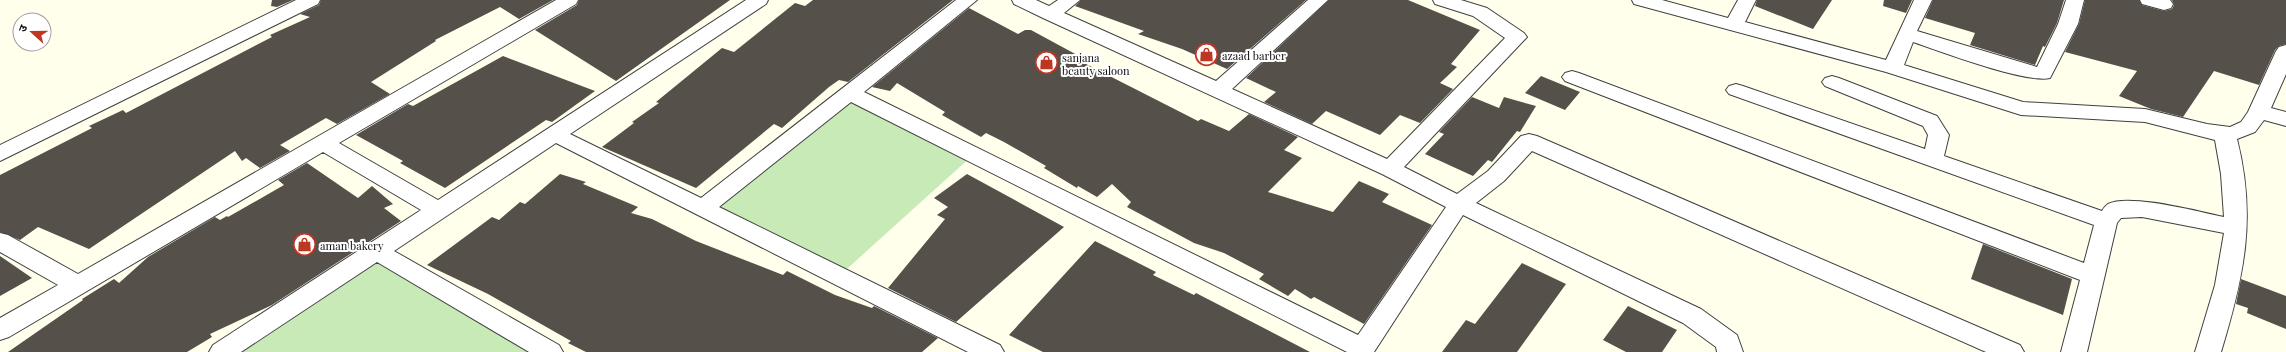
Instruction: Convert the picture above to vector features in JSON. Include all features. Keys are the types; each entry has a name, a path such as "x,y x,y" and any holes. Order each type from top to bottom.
{"street":[{"path":"0,154 310,0"},
{"path":"0,330 569,0"},
{"path":"222,352 759,0"},
{"path":"703,208 968,0"},
{"path":"1020,0 1111,43 1219,89 1390,169 1459,204 1692,316 1728,342 1730,352"},
{"path":"1050,14 1071,0"},
{"path":"1219,89 1319,0"},
{"path":"1390,169 1517,37 1486,6 1442,0"},
{"path":"1642,0 1893,68 2021,108 2134,114 2225,135 2247,127 2258,111 2286,51"},
{"path":"1734,25 1747,0"},
{"path":"1893,68 1906,34 1923,0"},
{"path":"1906,34 1969,52 2018,69 2043,74 2068,24 2075,0"},
{"path":"1572,77 2093,276"},
{"path":"1832,82 1930,121 1938,128 1940,136 1932,159"},
{"path":"1736,90 2106,221"},
{"path":"850,93 1361,350 1459,204 1496,176 1529,141 2011,352"},
{"path":"2258,111 2286,119"},
{"path":"554,134 991,352"},
{"path":"2208,352 2220,312 2235,244 2230,152 2225,135"},
{"path":"322,143 438,210"},
{"path":"2074,352 2106,221 2115,210 2126,208 2142,209 2235,227"},
{"path":"0,241 78,285"},
{"path":"376,251 550,352"}],"green space":[{"path":"850,93 973,155 839,276 703,208"},
{"path":"376,251 550,352 222,352"}],"building":[{"path":"272,0 293,0 277,7 271,6"},
{"path":"321,0 553,0 519,19 500,7 435,40 436,41 371,82 390,94 337,124 326,118 280,145 290,151 260,168 246,158 242,161 235,151 89,249 38,227 20,240 0,232 0,175 92,128 89,126 123,110 126,113 272,37 270,35 310,17 300,14 319,5"},
{"path":"579,0 730,0 616,81 535,30 577,5"},
{"path":"813,0 953,0 848,82 839,80 829,87 782,128 774,124 696,188 602,147 634,123 632,122 659,103 656,102 722,48 734,52 795,3 805,6"},
{"path":"1081,0 1306,0 1227,69 1182,49 1138,34 1144,31 1075,6"},
{"path":"1329,0 1408,0 1480,30 1451,64 1457,67 1440,83 1453,89 1420,123 1400,115 1380,135 1326,111 1312,124 1264,102 1276,92 1246,78"},
{"path":"1757,0 1832,0 1813,29 1755,6"},
{"path":"1884,0 1912,0 1906,13 1883,6"},
{"path":"1933,0 2064,0 2057,23 2045,47 2043,46 2035,65 1970,45 1975,33 1925,18"},
{"path":"2085,0 2139,0 2142,5 2164,11 2172,9 2174,5 2172,0 2286,0 2286,44 2279,46 2275,50 2259,85 2214,71 2183,117 2151,109 2119,96 2137,71 2065,52 2079,24"},
{"path":"969,8 1018,34 1025,30 1031,30 1090,62 1086,64 1198,121 1201,119 1229,131 1249,114 1298,137 1284,150 1302,158 1268,192 1333,212 1359,181 1389,194 1382,202 1432,225 1364,324 1314,297 1311,299 1295,289 1288,296 1259,279 1264,274 1224,253 1194,243 1127,207 1131,202 1112,184 1097,197 1078,186 1077,188 1044,168 1046,166 1004,142 986,133 981,137 942,115 945,112 897,83 890,91 872,87"},
{"path":"503,56 595,91 552,122 546,120 445,188 400,163 403,161 356,135 408,104 413,106"},
{"path":"1541,76 1580,92 1565,110 1525,93"},
{"path":"1472,97 1499,108 1504,97 1536,106 1520,132 1517,131 1492,162 1488,160 1473,176 1425,154 1444,134 1439,132"},
{"path":"307,163 358,198 372,186 393,204 384,208 401,221 272,305 210,334 212,337 187,352 8,352 83,300 82,299 114,279 119,283 148,257 215,217 220,220 227,216 228,217 284,185 278,180"},
{"path":"560,174 586,182 583,184 638,207 631,213 652,219 696,241 783,275 787,271 835,295 872,308 874,306 938,338 922,352 586,352 568,343 571,341 488,294 427,265 492,217 499,220 520,202 525,204"},
{"path":"967,174 1064,227 956,322 888,288 945,219 937,215 948,207 934,198"},
{"path":"1095,241 1156,272 1153,275 1194,295 1196,293 1310,352 1043,352 1009,335"},
{"path":"1983,244 2072,279 2063,315 1971,279"},
{"path":"0,256 32,278 0,296"},
{"path":"1522,263 1566,284 1517,352 1442,352 1466,320 1475,324"},
{"path":"2241,279 2286,296 2286,329 2247,313 2248,308 2236,304"},
{"path":"1628,306 1677,330 1662,352 1626,352 1603,340"}],"place":[{"name":"azaad barber","path":"1206,55"},
{"name":"sanjana beauty saloon","path":"1047,63"},
{"name":"aman bakery","path":"304,245"}]}
